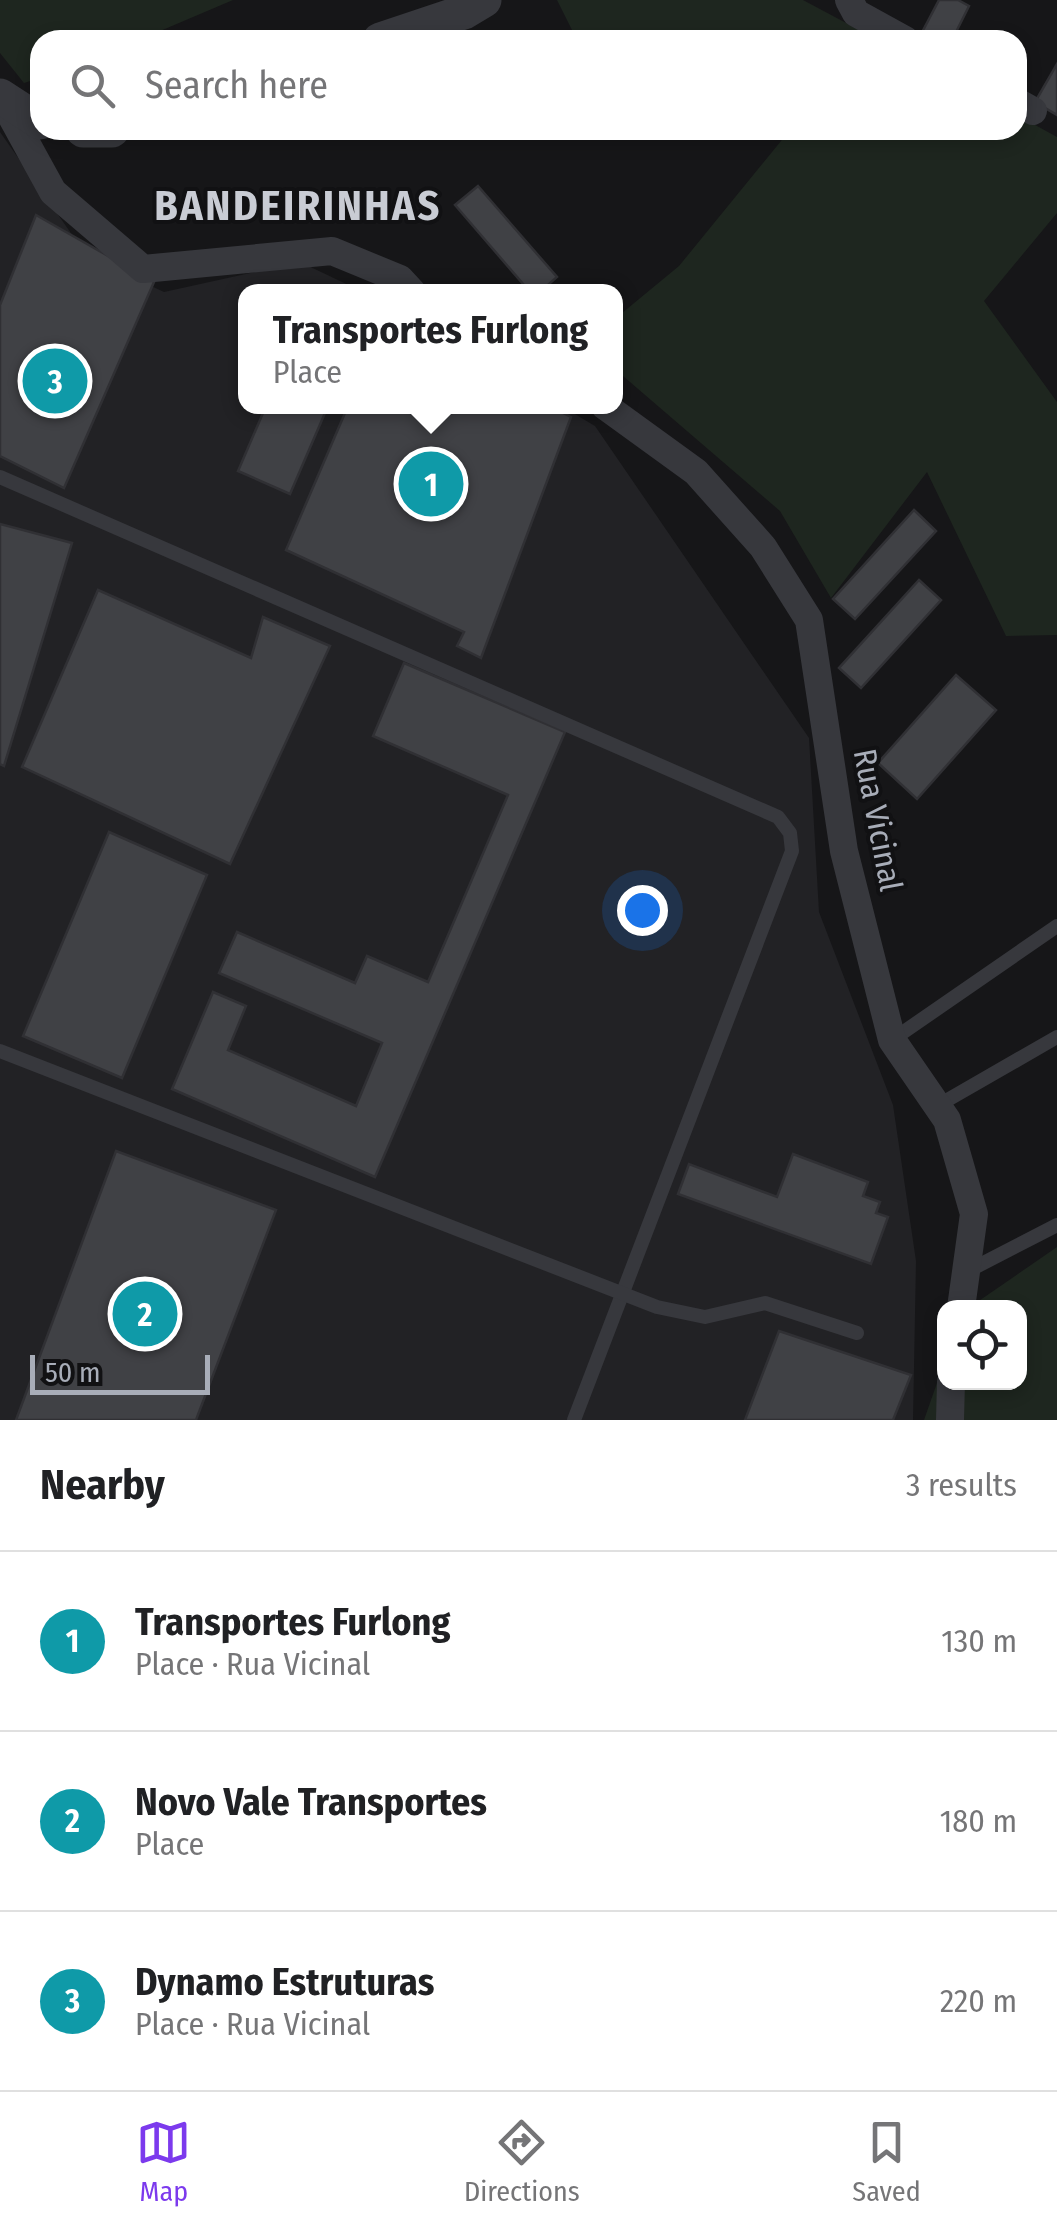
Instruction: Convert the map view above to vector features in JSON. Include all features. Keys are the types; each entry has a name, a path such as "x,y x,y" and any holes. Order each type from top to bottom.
{"street":[{"path":"410,30 464,12 484,0"},
{"path":"850,0 856,13 887,30"},
{"path":"2,98 30,116"},
{"path":"2,98 53,192 143,269 332,251 404,284"},
{"name":"Rua Vicinal","path":"616,414 696,472 763,547 809,620 844,851 892,1040 946,1120 974,1214 961,1300"},
{"path":"950,1420 951,1390"}],"lane":[{"path":"0,477 778,818 790,833 792,851 574,1420"},
{"path":"892,1040 1057,926"},
{"path":"937,1106 1057,1036"},
{"path":"0,1050 681,1314 705,1317 752,1304 778,1305 856,1334"},
{"path":"965,1272 1057,1225"}],"shaded area":[{"path":"0,0 233,0 162,30 30,30 30,81 24,83 0,53"},
{"path":"557,0 803,0 859,30 572,30"},
{"path":"1027,120 1057,137 1057,213 984,301 1057,402 1057,635 1006,636 927,472 831,598 780,511 623,376 623,312 679,266 782,140 1027,140"},
{"path":"0,132 87,256 164,292 300,262 346,284 238,284 238,414 575,414 595,426 809,738 819,912 893,1105 916,1261 913,1420 0,1420"},
{"path":"1057,1247 1057,1420 924,1420 937,1383 937,1390 1027,1390 1027,1300 980,1300"}],"building":[{"path":"939,0 958,0 969,6 957,30 923,30"},
{"path":"1057,64 1057,115 1035,102"},
{"path":"478,186 557,277 549,284 523,284 455,205"},
{"path":"36,215 154,282 64,488 0,456 0,305"},
{"path":"263,414 325,414 290,494 238,471"},
{"path":"345,414 571,417 481,658 457,646 464,632 286,550"},
{"path":"914,510 936,531 855,619 833,599"},
{"path":"0,524 72,543 4,766 0,764"},
{"path":"919,580 941,600 861,688 839,668"},
{"path":"98,590 251,658 263,617 330,646 230,864 22,767"},
{"path":"404,663 565,732 375,1177 172,1089 213,992 246,1006 228,1050 356,1106 382,1043 219,973 237,932 355,983 367,956 428,982 508,795 373,736"},
{"path":"956,675 996,710 917,799 878,763"},
{"path":"109,832 207,875 122,1078 23,1036"},
{"path":"116,1151 276,1210 196,1420 16,1420"},
{"path":"793,1154 868,1182 863,1196 880,1202 876,1213 888,1217 871,1264 678,1194 689,1164 777,1197"},
{"path":"779,1331 911,1375 893,1420 745,1420"}],"place":[{"name":"Dynamo Estruturas","path":"55,381"},
{"name":"Transportes Furlong","path":"431,484"},
{"name":"Novo Vale Transportes","path":"145,1314"}],"district":[{"name":"BANDEIRINHAS","path":"298,206"}]}
